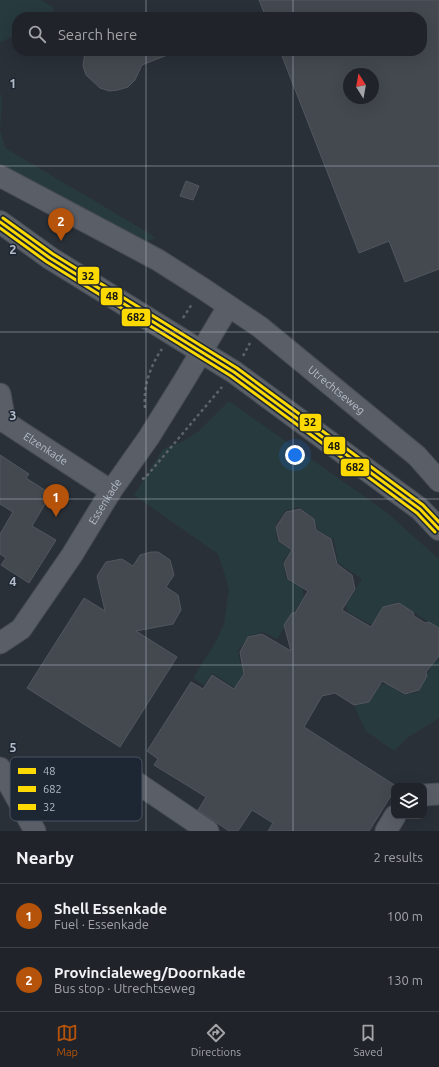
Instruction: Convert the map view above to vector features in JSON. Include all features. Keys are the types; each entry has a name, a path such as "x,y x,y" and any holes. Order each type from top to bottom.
{"main road":[{"path":"0,222 50,258 234,372 420,509 439,529"}],"street":[{"name":"Utrechtseweg","path":"0,176 158,260 260,327 417,456 439,481"},
{"path":"200,352 228,306"},
{"name":"Essenkade","path":"0,643 21,629 72,555 111,491 149,437 200,352"},
{"name":"Elzenkade","path":"0,394 5,422 111,491"},
{"path":"0,768 10,786"},
{"path":"142,786 208,831"},
{"path":"427,795 439,794"},
{"path":"386,831 394,819"},
{"path":"29,821 35,831"}],"path":[{"path":"149,437 144,394 153,362 173,334 202,288"},
{"path":"138,481 145,478 234,372 260,327"}],"green space":[{"path":"0,0 41,0 53,7 54,12 12,12 12,37 0,42"},
{"path":"0,91 2,101 0,130"},
{"path":"0,130 5,148 155,238 144,243 0,169"},
{"path":"229,401 385,511 439,559 439,629 398,602 383,607 372,625 348,612 346,605 362,579 338,563 334,540 318,530 314,518 298,507 285,511 275,526 277,540 292,551 283,561 286,578 302,587 304,597 277,639 263,632 249,636 238,651 240,663 257,676 257,702 212,673 204,685 193,678 215,643 224,624 229,589 224,572 218,554 134,495 163,449 182,442 200,430"},
{"path":"439,660 439,718 407,738 394,751 366,731 354,706 370,702 379,685 387,684 404,695 418,692 434,662"}],"building":[{"path":"259,0 439,0 439,269 405,282 389,241 359,253 282,56 427,56 427,12 264,12"},
{"path":"84,56 165,56 142,65 135,80 128,87 118,90 109,91 100,88 86,75 83,66"},
{"path":"186,181 199,186 193,200 180,196"},
{"path":"0,455 29,474 26,478 51,494 32,526 56,540 29,583 1,565 6,558 0,554 0,534 13,512 0,504"},
{"path":"300,509 314,519 316,530 331,539 337,564 352,575 355,589 342,610 371,627 383,607 399,603 413,612 414,616 425,623 429,622 439,628 439,656 426,672 427,676 419,690 405,694 382,681 369,702 354,705 335,693 322,696 304,727 391,783 391,796 369,831 268,831 273,823 252,810 238,831 229,831 198,810 206,797 154,765 158,759 147,751 191,682 203,689 212,675 234,689 244,674 240,652 248,637 262,634 291,651 284,625 292,613 295,613 308,591 288,579 284,563 292,550 279,541 276,527 286,512"},
{"path":"158,552 170,560 174,575 166,587 178,595 181,610 173,624 136,631 177,657 120,747 27,688 84,598 105,611 97,576 106,562 122,559 133,566 140,555"}],"transit line":[{"name":"32","path":"3,218 53,254 237,368 423,505 439,522"},
{"name":"48","path":"0,222 50,258 234,372 420,509 439,529"},
{"name":"682","path":"0,228 47,262 231,376 417,513 435,532"}],"place":[{"name":"Provincialeweg/Doornkade","path":"61,241"},
{"name":"Shell Essenkade","path":"56,517"}]}
